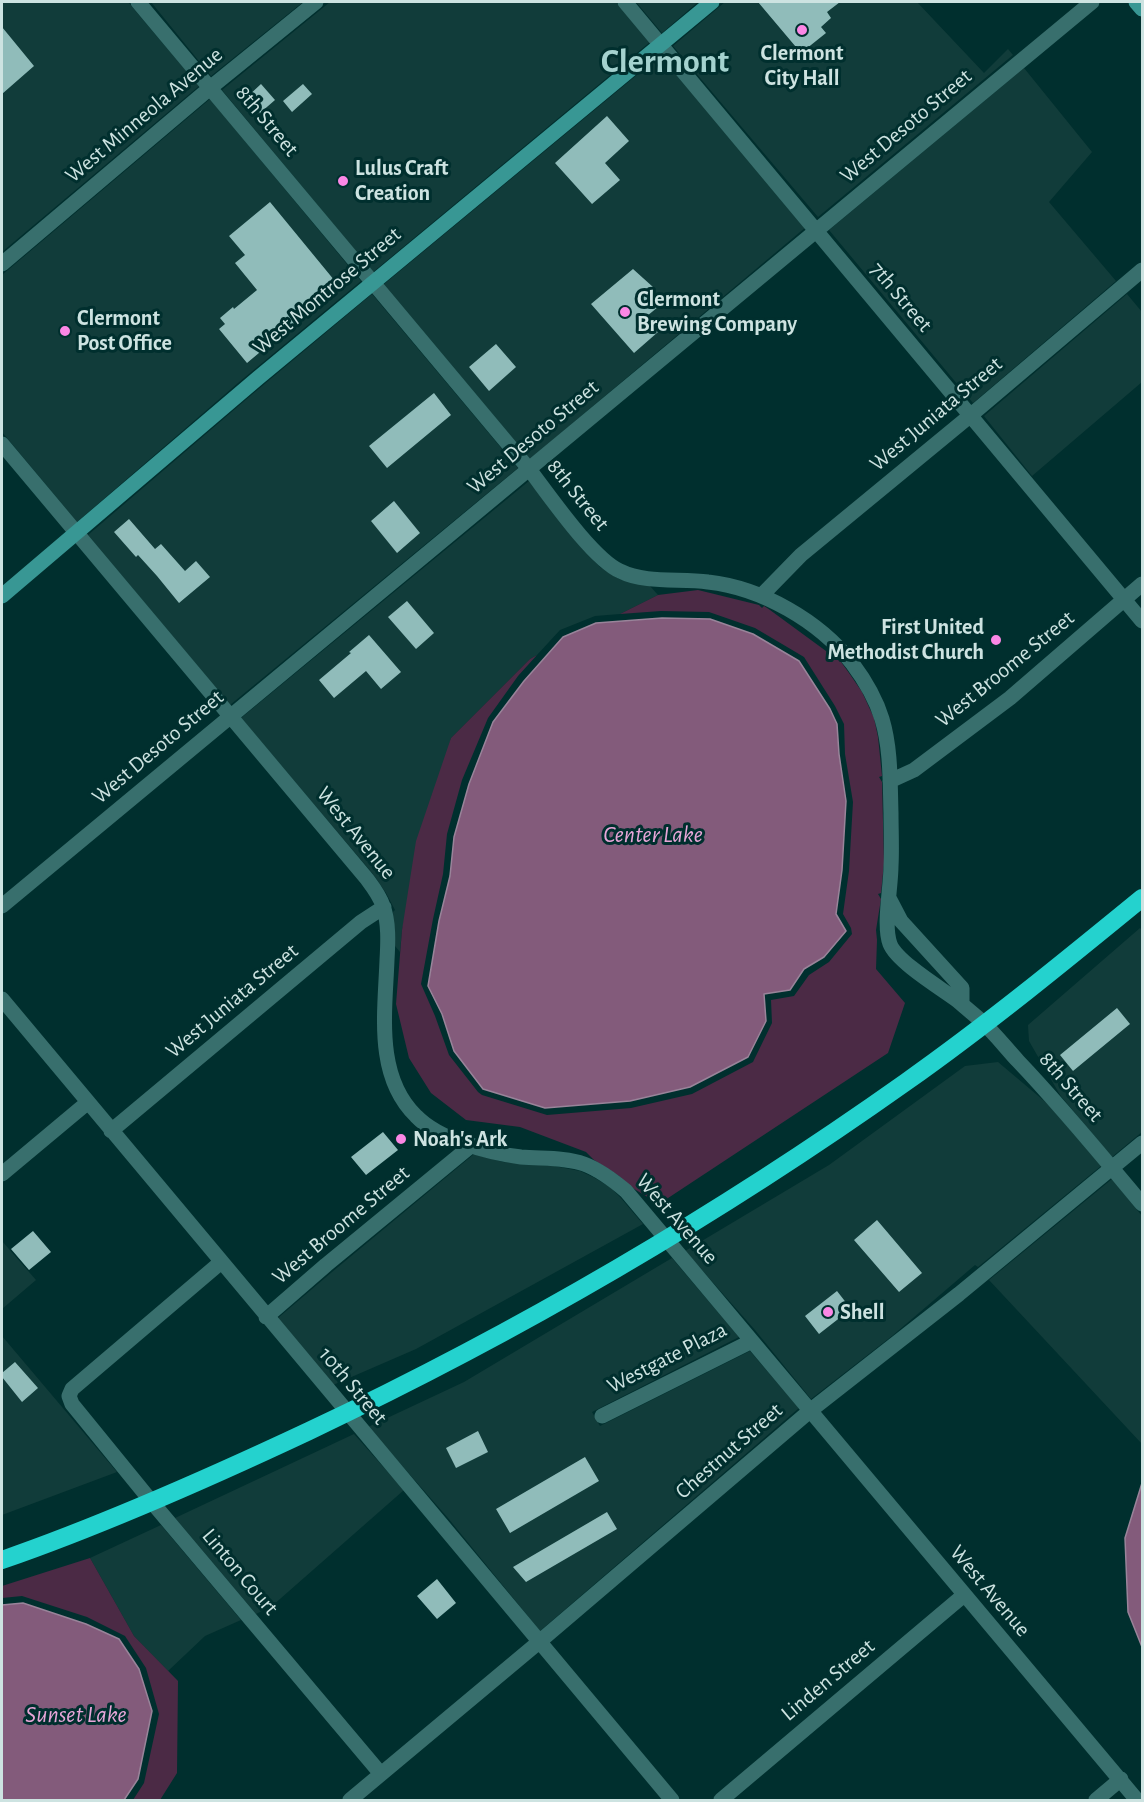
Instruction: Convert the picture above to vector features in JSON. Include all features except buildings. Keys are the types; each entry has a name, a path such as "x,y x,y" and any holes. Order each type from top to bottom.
{"highway":[{"path":"2,1560 249,1459 429,1372 585,1288 749,1188 847,1123 1042,980 1143,898"}],"street":[{"name":"8th Street","path":"138,2 605,562 620,571 658,579 710,582 761,596 795,613 819,629 837,646 869,689 881,716 886,736 890,781 892,864 888,935 891,948 904,962 984,1023 1143,1204"},
{"name":"West Minneola Avenue","path":"2,264 210,88 316,2"},
{"name":"7th Street","path":"625,2 1143,621"},
{"name":"West Montrose Street","path":"2,596 244,390 712,2"},
{"name":"West Desoto Street","path":"2,906 1092,2"},
{"path":"1136,2 1143,9"},
{"name":"West Juniata Street","path":"761,596 801,555 971,416 1143,270"},
{"name":"West Avenue","path":"2,444 367,879 379,897 384,907 388,951 384,1025 387,1055 391,1075 406,1106 433,1130 503,1154 582,1163 596,1169 626,1191 1137,1800"},
{"name":"West Broome Street","path":"890,781 914,770 1010,698 1143,584"},
{"name":"8th Street","path":"889,898 901,921 962,988 962,1004"},
{"name":"West Juniata Street","path":"111,1131 361,921 384,907"},
{"name":"10th Street","path":"2,999 220,1263 672,1800"},
{"path":"2,1174 87,1103"},
{"name":"Chestnut Street","path":"350,1800 811,1410 952,1300 1143,1143"},
{"name":"West Broome Street","path":"266,1317 472,1145"},
{"name":"Linton Court","path":"220,1263 72,1389 69,1396 72,1404 150,1501 381,1774"},
{"name":"Westgate Plaza","path":"602,1416 752,1341"},
{"name":"Linden Street","path":"721,1800 964,1595"},
{"path":"1096,1800 1121,1779"}],"shaded area":[{"path":"2,2 128,2 199,86 2,252"},
{"path":"151,2 303,2 211,76"},
{"path":"330,2 616,2 650,42 373,272 222,90"},
{"path":"636,2 698,2 662,33"},
{"path":"725,2 917,2 984,73 1008,49 1013,55 818,217 673,46"},
{"path":"661,55 806,227 530,459 383,285"},
{"path":"1024,68 1092,152 1049,202 1116,281 973,403 829,230"},
{"path":"210,99 361,281 238,383 77,522 2,432 2,275"},
{"path":"372,294 518,468 230,705 88,535"},
{"path":"1127,294 1142,312 1142,382 1032,476 984,416"},
{"path":"529,481 580,546 600,567 619,579 650,586 658,595 620,614 595,616 560,630 451,738 402,930 400,952 395,946 393,912 395,910 386,893 373,874 241,718"},
{"path":"698,590 759,605 762,608 764,606 841,662 862,692 874,718 882,776 879,777 882,782 884,863 881,893 878,894 881,899 876,930 876,969 905,1003 888,1053 659,1204 631,1187 586,1152 520,1127 466,1120 431,1093 409,1058 396,1004 402,930 416,841 451,738 530,659 537,655 518,676 488,718 462,780 447,834 443,874 421,984 449,1055 478,1092 547,1115 631,1108 692,1094 753,1062 772,1023 771,1000 794,996 809,975 829,962 852,934 843,914 849,871 853,802 845,754 844,724 804,657 755,628 709,612 661,611 620,614 658,595"},
{"path":"1140,928 1142,930 1142,1132 1112,1157 1060,1095 1029,1041 1028,1025"},
{"path":"998,1062 1049,1105 1101,1166 811,1399 755,1330 685,1251 829,1165 965,1066"},
{"path":"474,1154 503,1162 554,1166 580,1171 610,1187 643,1224 416,1349 333,1385 278,1318"},
{"path":"1112,1179 1142,1216 1142,1444 989,1280"},
{"path":"2,1241 36,1280 2,1309"},
{"path":"672,1258 739,1337 592,1412 600,1426 750,1351 799,1408 540,1631 448,1518 368,1427 464,1382"},
{"path":"2,1336 117,1472 2,1515"},
{"path":"354,1434 404,1490 272,1606 256,1614 175,1518"},
{"path":"161,1525 241,1620 205,1636 168,1671 134,1636 90,1558"},
{"path":"90,1558 134,1636 178,1681 177,1773 160,1800 133,1800 144,1783 159,1714 146,1668 125,1636 87,1617 22,1596 2,1598 2,1586"}],"water":[{"name":"Center Lake","path":"662,618 710,619 753,634 799,661 830,709 837,724 846,801 842,870 836,914 846,931 824,957 804,969 790,990 764,994 766,1021 748,1057 690,1087 630,1101 545,1108 483,1089 454,1051 442,1014 428,986 439,921 450,876 454,837 469,784 493,722 524,681 563,637 596,623"},
{"path":"1142,1483 1142,1647 1128,1612 1125,1538"},
{"name":"Sunset Lake","path":"23,1603 86,1624 119,1639 139,1669 152,1711 138,1779 124,1800 2,1800 2,1605"}],"place":[{"name":"Clermont City Hall","path":"802,30"},
{"name":"Lulus Craft Creation","path":"343,181"},
{"name":"Clermont Brewing Company","path":"625,312"},
{"name":"Clermont Post Office","path":"65,331"},
{"name":"First United Methodist Church","path":"996,640"},
{"name":"Noah's Ark","path":"401,1139"},
{"name":"Shell","path":"828,1312"}],"district":[{"name":"Clermont","path":"665,62"}]}
